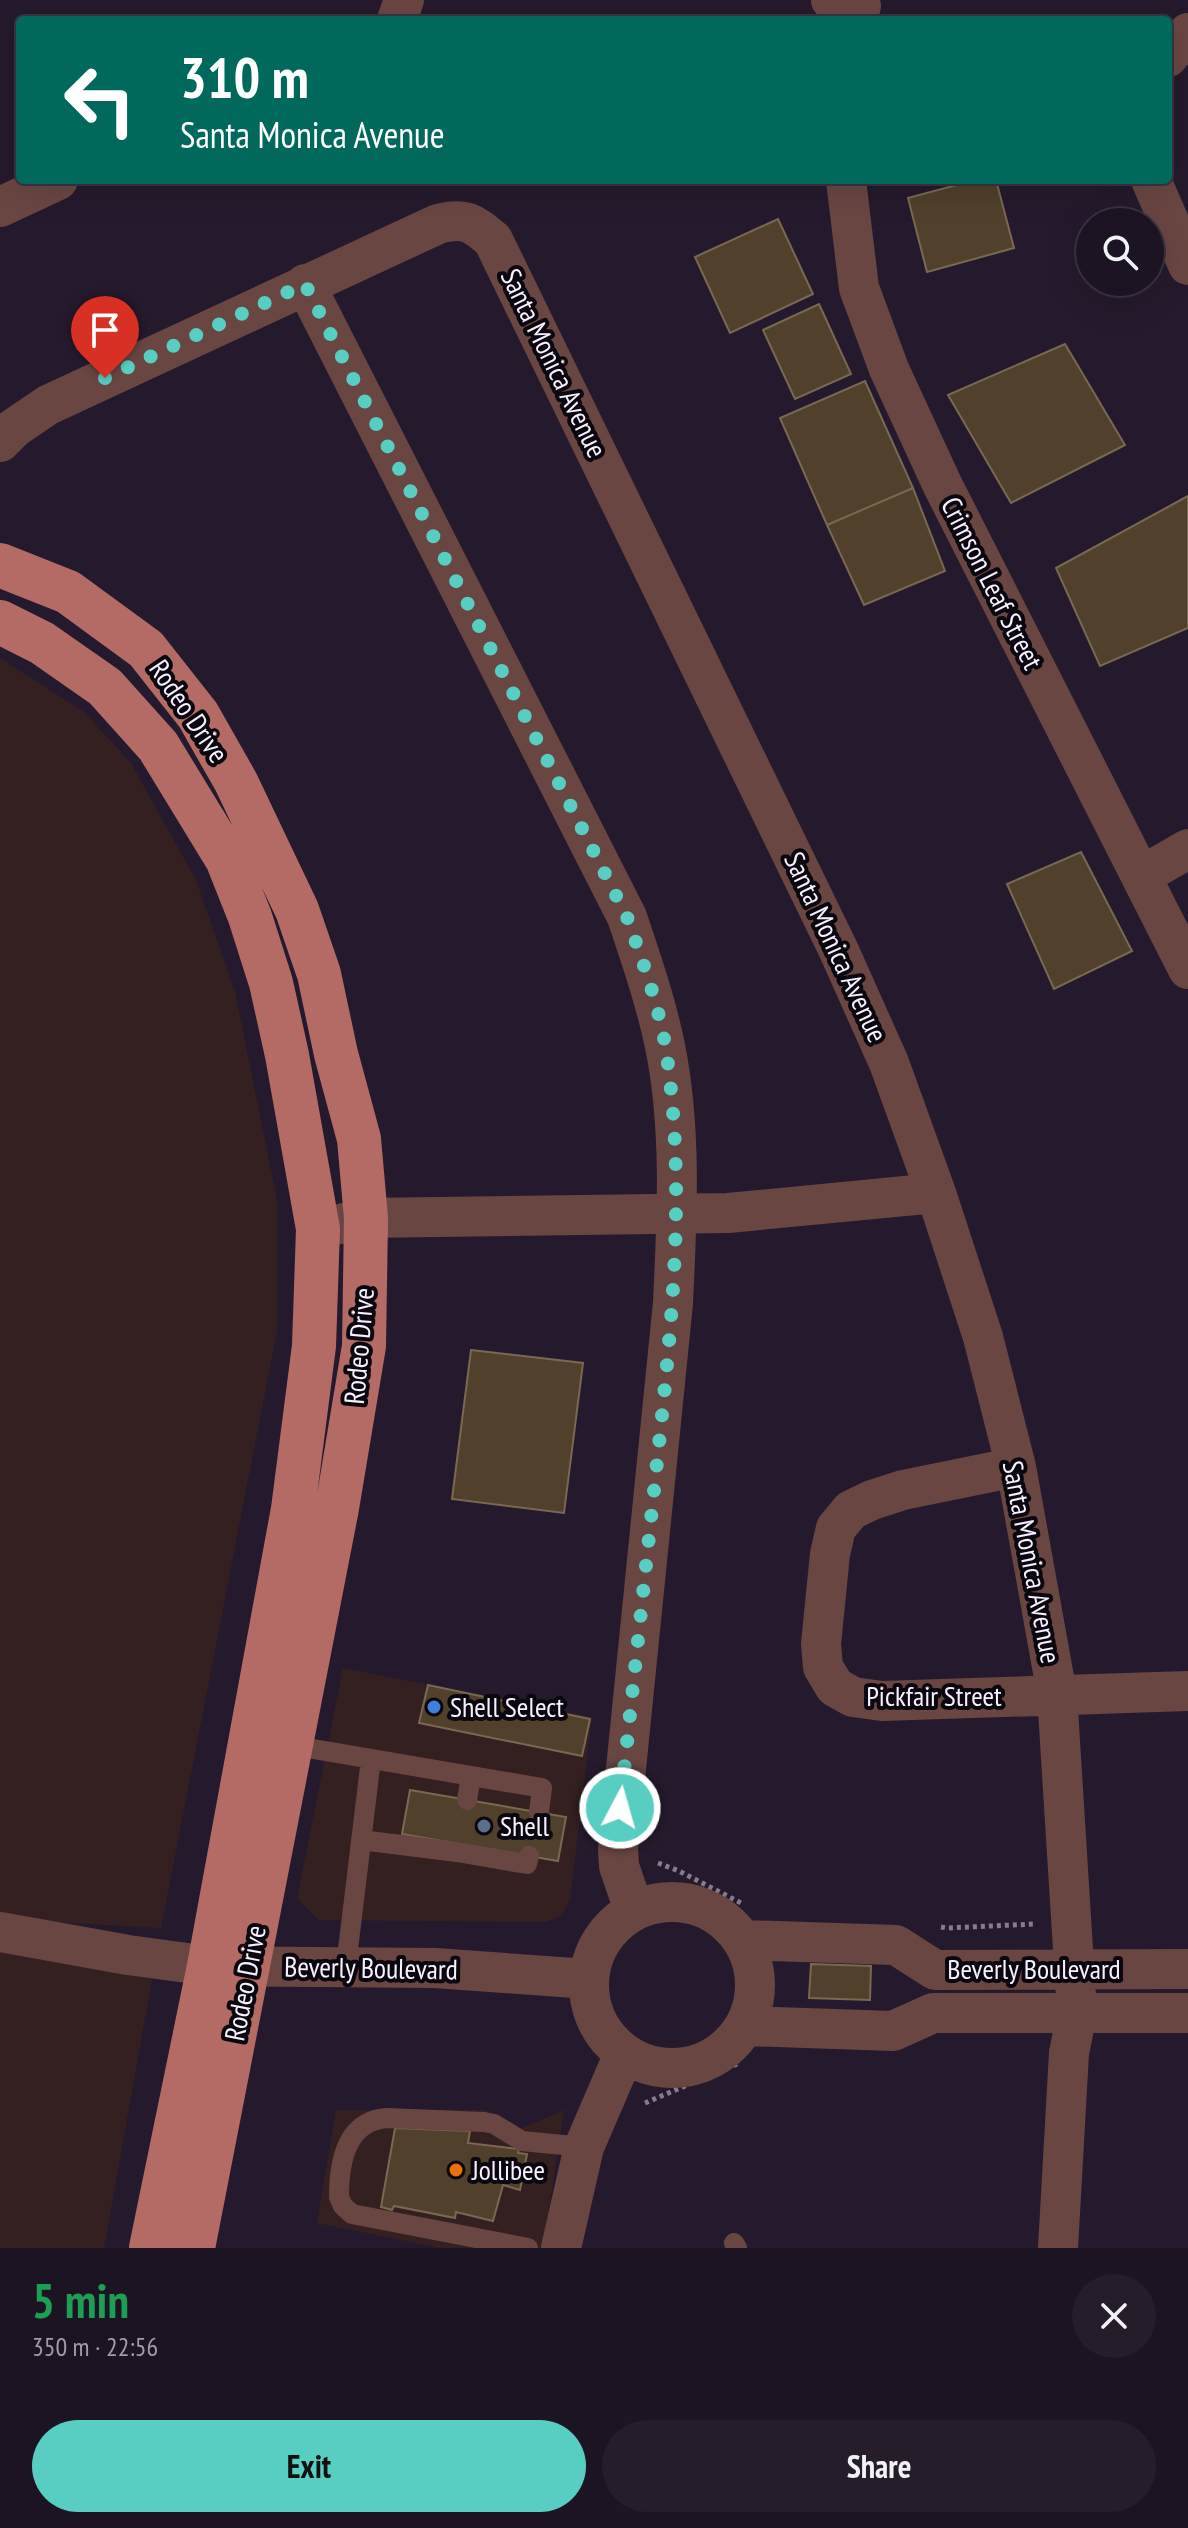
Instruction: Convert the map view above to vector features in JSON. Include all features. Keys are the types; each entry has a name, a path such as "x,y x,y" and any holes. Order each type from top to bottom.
{"main road":[{"name":"Rodeo Drive","path":"0,565 68,592 146,649 198,715 271,852 297,910 319,974 359,1139 366,1218 364,1346 337,1508 290,1745 151,2248"},
{"name":"Rodeo Drive","path":"0,622 42,643 105,687 158,746 227,859 271,983 318,1229 314,1346 193,2248"}],"street":[{"path":"1172,52 1188,33"},
{"path":"0,207 49,184"},
{"name":"Crimson Leaf Street","path":"846,184 859,288 889,369 942,484 1188,969"},
{"path":"1153,184 1188,265"},
{"name":"Santa Monica Avenue","path":"0,442 14,428 48,405 438,224 456,219 474,224 493,240 839,951 889,1063 983,1337 1016,1467 1057,1694 1077,2013 1069,2053 1058,2248"},
{"path":"305,284 627,917 649,983 665,1048 675,1131 678,1214 673,1303 618,1848 621,1874 634,1910"},
{"path":"1141,876 1188,849"},
{"path":"318,1229 366,1218 728,1213 936,1193"},
{"name":"Pickfair Street","path":"1016,1467 903,1490 851,1510 836,1528 830,1554 821,1644 823,1667 835,1687 853,1697 882,1701 1188,1691"},
{"path":"658,1902 683,1902 706,1908 728,1922 747,1924 755,1974 753,2009 743,2044 733,2042 718,2055 700,2064 661,2068 641,2063 624,2054 608,2039 596,2021 589,2001 588,1979 602,1939 616,1923 634,1910 658,1902"},
{"name":"Beverly Boulevard","path":"747,1924 896,1945 935,1970 1188,1969"},
{"name":"Beverly Boulevard","path":"0,1932 128,1955 229,1966 449,1968 588,1979"},
{"name":"Beverly Boulevard","path":"743,2044 893,2031 933,2013 1188,2013"},
{"path":"561,2248 584,2147 624,2054"}],"lane":[{"path":"290,1745 542,1788 539,1812"},
{"path":"346,1966 371,1759"},
{"path":"467,1800 471,1776"},
{"path":"361,1840 458,1848 527,1864 529,1856"},
{"path":"528,2248 352,2214 339,2197 349,2138 365,2124 387,2118 484,2122 494,2124 522,2141 584,2147"}],"path":[{"path":"618,1848 679,1871 747,1924"},
{"path":"933,1924 947,1928 1072,1922"},
{"path":"600,2108 639,2106 743,2044"}],"shaded area":[{"path":"0,658 84,712 131,763 196,880 235,992 277,1199 277,1331 161,1928 0,1919"},
{"path":"343,1668 592,1717 570,1900 562,1915 547,1922 319,1920 297,1898"},
{"path":"0,1947 153,1974 104,2248 0,2248"},
{"path":"336,2110 486,2110 513,2132 564,2110 543,2248 441,2248 317,2223"}],"building":[{"path":"960,184 997,184 1014,248 927,272 908,198"},
{"path":"778,219 813,294 730,333 695,257"},
{"path":"819,304 851,374 795,399 763,330"},
{"path":"1065,344 1125,445 1011,503 948,395"},
{"path":"865,381 913,488 827,525 780,418"},
{"path":"913,488 945,571 864,605 827,525"},
{"path":"1188,496 1188,628 1100,666 1056,568"},
{"path":"1081,852 1132,951 1054,989 1007,884"},
{"path":"471,1350 583,1363 564,1513 452,1499"},
{"path":"428,1685 590,1719 582,1756 419,1723"},
{"name":"Shell","path":"410,1790 566,1817 558,1861 402,1834"},
{"path":"811,1964 871,1966 870,2000 809,1998"},
{"name":"Jollibee","path":"395,2128 470,2131 468,2143 519,2149 518,2153 527,2154 520,2190 503,2185 493,2221 456,2212 455,2218 394,2206 392,2210 381,2207"}],"place":[{"name":"Shell Select","path":"434,1707"},
{"name":"Shell","path":"484,1826"},
{"name":"Jollibee","path":"456,2170"}],"route":[{"path":"105,378 305,284 627,917 649,983 665,1048 675,1131 678,1214 673,1303 620,1808"}]}
